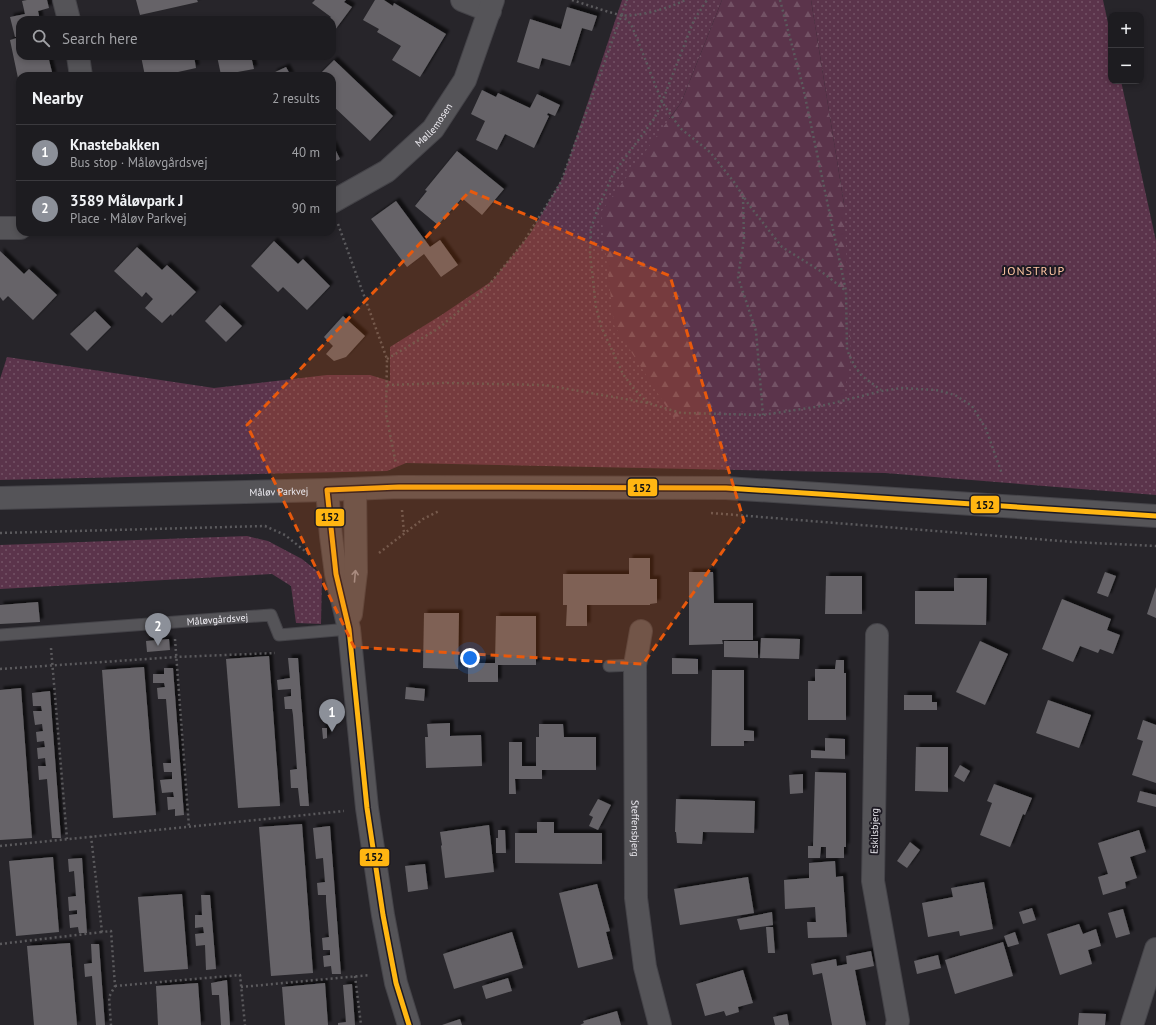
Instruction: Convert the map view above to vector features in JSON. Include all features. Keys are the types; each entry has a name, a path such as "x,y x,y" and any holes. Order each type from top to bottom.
{"street":[{"path":"64,0 68,16"},
{"name":"Møllemosen","path":"336,200 388,171 433,128 465,80 492,6 462,0"},
{"path":"79,60 80,72"},
{"path":"0,228 16,228"},
{"name":"Måløv Parkvej","path":"0,498 399,487 726,488 1156,516"},
{"path":"349,629 356,572 355,488"},
{"path":"327,490 336,574 349,629 367,808 383,915 396,983 409,1025"},
{"name":"Steffensbjerg","path":"641,631 635,665 636,898 645,967 660,1025"},
{"name":"Eskilsbjerg","path":"877,635 874,881 898,1022 897,1025"},
{"path":"1132,1025 1156,949"}],"lane":[{"name":"Måløvgårdsvej","path":"0,636 271,615 279,635 349,629"},
{"path":"609,666 635,665"}],"path":[{"path":"572,0 621,15 644,14 678,4 685,0"},
{"path":"387,358 439,328 488,286 523,243 561,182 627,0"},
{"path":"648,403 634,389 623,374 601,326 596,307 590,253 591,228 597,210 613,174 654,119 694,20 707,0"},
{"path":"780,0 803,87 846,291 847,350 854,365 862,376 882,391"},
{"path":"621,15 631,24 662,102 680,128 710,152 782,247 822,272 846,291"},
{"path":"743,196 744,239 738,277 756,331 763,414"},
{"path":"338,224 387,358 386,414 395,456 404,533"},
{"path":"387,386 445,383 545,385 648,403 681,413 763,414 821,406 882,391 901,388 936,390 955,395 972,406 986,429 1002,474"},
{"path":"356,557 377,555 423,519 442,510"},
{"path":"705,513 1073,542 1156,546"},
{"path":"0,533 265,526 285,535 320,560 334,559"},
{"path":"173,622 188,827"},
{"path":"50,632 67,839"},
{"path":"0,668 176,657 279,653"},
{"path":"0,846 367,808"},
{"path":"91,836 102,932"},
{"path":"0,944 111,931 115,986 109,997 111,1025"},
{"path":"241,987 394,972"},
{"path":"115,986 240,975 244,1025"},
{"path":"356,976 361,1025"}],"highlighted area":[{"path":"470,191 670,276 744,521 643,664 354,647 247,425"}],"green space":[{"path":"622,0 722,0 681,103 669,119 844,204 811,0 1103,0 1108,23 1108,84 1122,84 1156,241 1156,495 885,473 406,463 387,471 0,480 0,379 7,357 214,388 327,375 370,375 390,381 390,347 492,281 530,234 563,177"},
{"path":"722,0 811,0 844,204 851,357 842,404 673,417 614,325 601,212 681,103"},
{"path":"247,536 268,541 302,559 322,575 321,624 296,623 291,586 272,574 0,589 0,545"}],"building":[{"path":"47,0 49,8 38,11 39,16 16,16 15,37 10,17 25,14 22,1"},
{"path":"136,0 197,0 198,2 140,15"},
{"path":"315,0 346,0 344,2 352,7 336,29 336,16 330,16 312,3"},
{"path":"375,0 384,0 393,6 394,3 446,34 420,77 392,60 401,46 377,32 379,29 363,20"},
{"path":"567,7 597,16 592,31 582,28 570,66 542,58 539,69 517,62 530,19 561,29"},
{"path":"16,38 16,60 49,60 52,72 17,72 10,40"},
{"path":"142,60 195,60 196,68 178,72 144,72"},
{"path":"218,60 252,60 254,69 238,72 220,72"},
{"path":"334,60 393,116 370,141 336,109 336,72 322,72"},
{"path":"286,67 289,72 275,72"},
{"path":"482,90 496,97 498,93 530,108 537,94 560,105 555,116 548,113 547,115 549,116 534,148 505,134 497,150 476,140 485,121 471,114"},
{"path":"336,151 340,159 336,161"},
{"path":"457,151 504,189 482,215 462,198 438,225 415,206 427,191 425,190"},
{"path":"396,201 430,247 440,240 458,265 441,277 424,254 407,267 371,219"},
{"path":"274,241 298,264 303,259 330,286 307,310 283,287 278,292 251,266"},
{"path":"137,247 162,270 167,265 196,292 172,316 171,314 162,323 145,308 153,299 146,292 142,297 114,271"},
{"path":"0,251 24,274 29,269 57,295 33,320 8,296 3,301 0,297"},
{"path":"220,305 242,326 226,342 205,321"},
{"path":"95,311 111,327 87,351 70,334"},
{"path":"343,316 365,336 346,357 334,361 326,354 333,346 324,337"},
{"path":"629,558 650,558 650,579 657,579 657,603 650,605 587,605 587,626 566,626 567,605 563,605 563,574 629,574"},
{"path":"689,572 713,572 714,603 753,603 753,640 722,640 723,644 689,645"},
{"path":"1105,572 1116,576 1108,597 1097,593"},
{"path":"826,576 862,576 862,614 825,614"},
{"path":"954,578 987,578 986,625 915,624 915,591 954,591"},
{"path":"1156,587 1156,618 1147,614"},
{"path":"1062,599 1111,619 1107,630 1120,635 1113,654 1100,649 1098,653 1080,646 1073,662 1042,649"},
{"path":"38,602 40,622 0,624 0,605"},
{"path":"424,613 459,613 458,669 423,668"},
{"path":"496,616 536,616 536,665 498,665 498,682 468,682 468,663 495,663"},
{"path":"761,638 800,639 799,659 760,658"},
{"path":"169,639 170,650 147,652 146,641"},
{"path":"724,641 758,641 758,658 724,657"},
{"path":"980,641 1008,654 985,705 956,692"},
{"path":"269,656 280,806 238,808 226,659"},
{"path":"288,658 298,658 309,806 300,806 298,788 291,788 290,770 297,769 293,715 292,709 285,709 284,697 291,696 291,689 278,690 277,680 290,678"},
{"path":"672,658 698,659 698,674 672,674"},
{"path":"836,660 844,660 844,673 846,673 846,720 808,720 808,681 815,681 815,669 835,669"},
{"path":"144,667 156,815 113,818 102,670"},
{"path":"164,668 173,668 184,815 175,816 175,809 168,810 167,797 174,797 173,792 162,793 160,780 172,779 172,772 164,772 163,763 171,763 166,699 158,699 157,688 165,687 164,683 153,683 153,674 164,674"},
{"path":"712,670 744,670 744,730 754,731 754,741 744,741 744,746 711,746"},
{"path":"406,687 425,689 424,701 405,699"},
{"path":"21,688 32,838 0,840 0,690"},
{"path":"50,691 61,838 52,838 47,779 39,780 38,766 46,766 45,758 38,759 37,748 45,747 44,741 37,742 36,732 43,731 42,724 35,725 33,711 42,711 41,706 33,706 32,693"},
{"path":"904,695 932,695 932,702 937,702 937,710 904,710"},
{"path":"1048,700 1091,715 1079,748 1036,733"},
{"path":"1143,720 1156,725 1156,783 1132,775 1143,741 1137,739"},
{"path":"450,723 450,736 481,735 482,766 426,768 425,737 428,737 427,724"},
{"path":"539,724 563,724 564,737 596,737 596,770 542,770 542,779 515,779 516,794 509,794 509,742 522,742 522,766 536,766 536,737 539,737"},
{"path":"322,728 327,728 327,738 323,739"},
{"path":"825,738 845,739 845,759 811,758 811,750 825,751"},
{"path":"916,747 948,747 948,792 915,791"},
{"path":"960,765 970,771 964,782 954,776"},
{"path":"815,772 846,773 846,847 844,847 844,858 826,858 826,847 821,847 820,858 808,858 808,846 813,846"},
{"path":"803,774 803,793 790,794 789,775"},
{"path":"994,784 1032,798 1025,815 1023,814 1010,847 980,835 992,803 987,801"},
{"path":"1140,791 1156,795 1156,807 1137,802"},
{"path":"598,799 611,805 598,830 589,826 593,817 589,815"},
{"path":"676,799 755,801 754,833 703,832 702,844 677,843 675,832"},
{"path":"537,822 554,822 554,833 602,833 602,864 515,863 515,833 537,833"},
{"path":"302,824 313,973 271,976 259,827"},
{"path":"489,825 494,872 445,878 440,832"},
{"path":"330,826 341,974 332,974 331,966 324,967 323,956 330,955 330,950 323,950 322,938 329,937 326,895 318,895 317,883 325,882 323,858 316,859 313,828"},
{"path":"498,830 505,830 506,853 496,853 496,838 498,838"},
{"path":"1139,830 1146,852 1130,857 1137,878 1125,882 1126,888 1103,895 1098,877 1108,874 1098,843"},
{"path":"910,842 920,850 907,868 897,861"},
{"path":"53,857 59,932 16,936 9,861"},
{"path":"82,858 87,933 79,933 78,927 70,928 69,915 77,914 77,910 69,911 68,897 76,896 74,871 69,872 68,859"},
{"path":"835,861 836,877 843,876 847,937 808,938 807,922 816,922 815,907 785,909 784,880 809,878 809,863"},
{"path":"425,864 428,889 408,892 405,866"},
{"path":"748,877 754,913 680,925 674,889"},
{"path":"984,882 993,929 960,936 959,931 928,937 922,903 953,897 951,888"},
{"path":"597,884 610,931 606,932 613,959 578,968 559,893"},
{"path":"182,894 188,969 144,972 138,897"},
{"path":"201,895 210,895 216,969 206,970 205,945 196,946 195,934 204,933 203,927 195,928 195,915 202,915"},
{"path":"1032,908 1036,920 1023,924 1019,912"},
{"path":"1123,909 1130,934 1116,938 1108,913"},
{"path":"772,912 773,925 740,930 737,919"},
{"path":"1079,924 1083,934 1096,929 1101,946 1088,950 1092,964 1060,975 1047,934"},
{"path":"766,927 773,927 775,953 768,953"},
{"path":"512,932 523,968 454,989 443,954"},
{"path":"1015,932 1019,944 1008,947 1004,936"},
{"path":"1003,942 1013,976 955,994 945,960"},
{"path":"70,943 77,1025 34,1025 27,946"},
{"path":"91,944 99,944 105,1025 96,1025 92,976 85,977 84,964 92,963"},
{"path":"871,951 874,966 855,970 866,1025 832,1025 822,973 813,975 811,964 836,959 837,966 847,964 846,956"},
{"path":"938,955 941,968 917,974 914,961"},
{"path":"743,970 753,1003 738,1007 739,1012 726,1016 724,1011 705,1016 696,984"},
{"path":"508,978 512,991 486,999 482,986"},
{"path":"227,980 230,1025 221,1025 219,995 212,995 211,983"},
{"path":"198,983 201,1025 158,1025 156,986"},
{"path":"325,983 328,1025 285,1025 282,987"},
{"path":"352,984 355,1025 338,1025 338,1023 346,1022 343,985"},
{"path":"617,1011 621,1025 580,1025 584,1023 583,1021"},
{"path":"1079,1013 1106,1014 1105,1025 1078,1025"},
{"path":"787,1014 789,1025 775,1025 773,1017"},
{"path":"460,1019 462,1025 442,1025"}],"transit line":[{"name":"152","path":"409,1025 396,983 383,915 367,808 349,629 336,574 327,490 399,487 726,488 1156,516"}],"place":[{"name":"3589 Måløvpark J","path":"158,646"},
{"name":"Knastebakken","path":"332,732"}],"district":[{"name":"JONSTRUP","path":"1034,271"}]}
